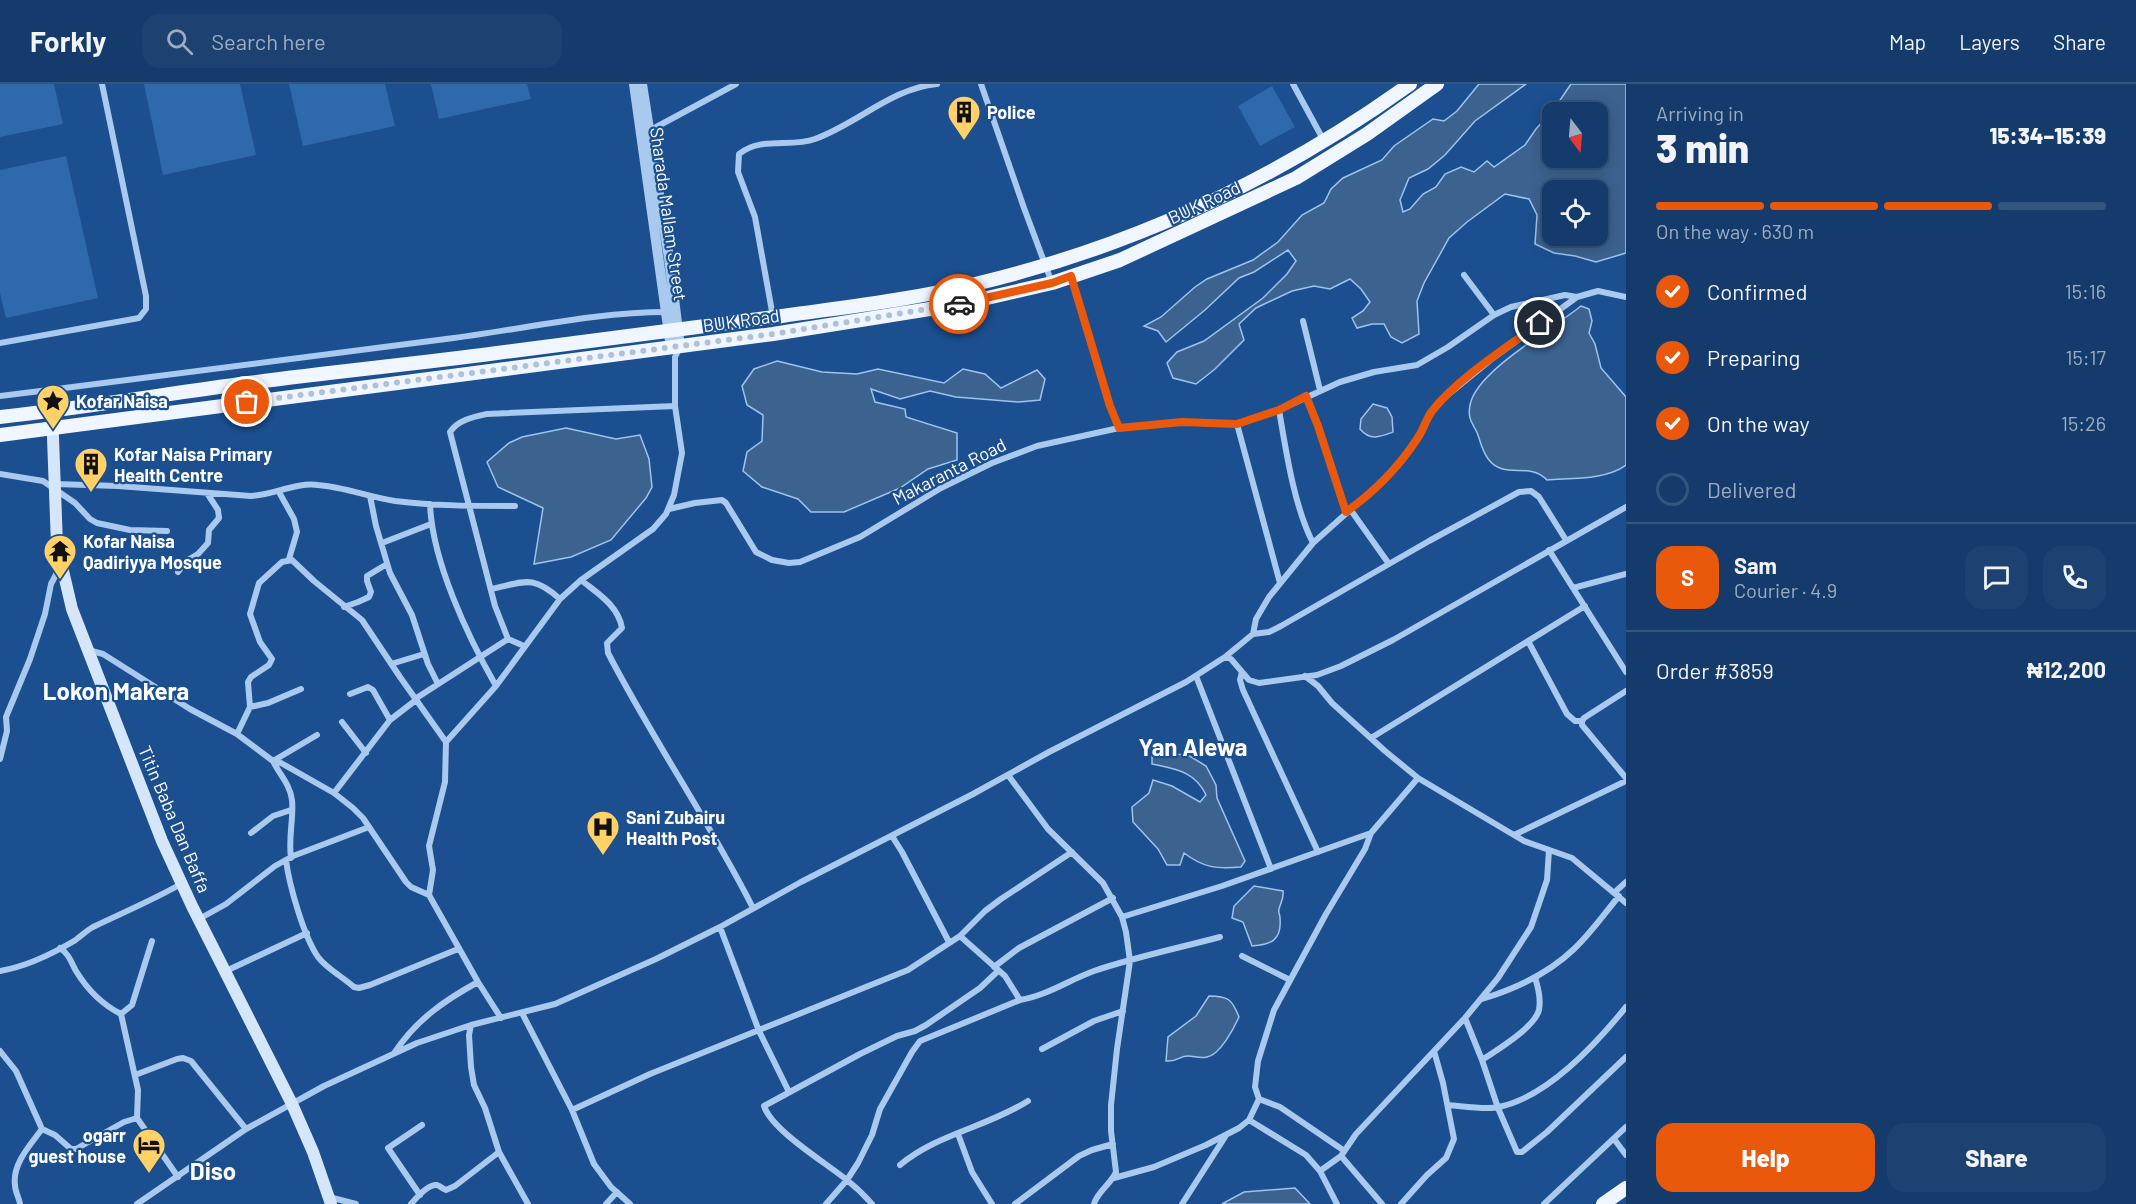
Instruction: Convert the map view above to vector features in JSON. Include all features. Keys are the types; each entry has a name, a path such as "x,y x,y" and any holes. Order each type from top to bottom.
{"main road":[{"name":"BUK Road","path":"0,417 845,308 951,289 1046,265 1105,246 1187,213 1259,178 1324,142 1410,84"},
{"name":"BUK Road","path":"0,435 378,385 675,351 961,304 1052,283 1120,260 1310,170 1387,121 1437,84"},
{"path":"555,347 557,364"},
{"name":"Titin Baba Dan Baffa","path":"52,411 57,545 70,603 86,651 162,841 292,1104 330,1201"},
{"path":"1603,1204 1626,1188"}],"street":[{"path":"0,343 139,318 146,309 146,296 102,84"},
{"name":"Sharada Mallam Street","path":"634,84 645,132 675,351"},
{"name":"Sharada Mallam Street","path":"642,84 645,132 667,312 674,331"},
{"path":"645,132 736,84"},
{"path":"773,317 755,217 738,172 739,154 746,149 760,145 813,141 908,92 937,84"},
{"path":"981,84 1052,283"},
{"path":"1293,84 1324,142"},
{"path":"1464,275 1494,315"},
{"path":"1071,276 1110,406 1119,428"},
{"name":"Makaranta Road","path":"669,509 722,500 756,552 772,560 800,562 860,537 941,488 992,463 1037,446 1119,428 1182,422 1237,424 1279,410 1320,390 1374,372 1417,366 1494,315 1511,307 1541,299 1565,295 1577,297 1599,291 1625,299"},
{"path":"1253,634 1256,619 1280,583 1313,543 1395,467 1417,439 1431,413 1444,398 1493,358 1577,297"},
{"path":"0,396 455,338 588,318 643,312 667,312"},
{"path":"1303,321 1320,390"},
{"path":"446,742 496,686 560,599 581,580 653,529 669,509 682,453 675,406 675,351"},
{"path":"1306,396 1348,511 1389,564"},
{"path":"524,646 508,639 495,606 450,432 462,422 487,414 675,406"},
{"path":"1279,410 1296,493 1307,531 1313,543"},
{"path":"1237,424 1280,583"},
{"path":"0,474 43,481 55,486 97,523 130,530 167,531"},
{"path":"55,486 118,486 251,496 305,485 319,485 370,496 430,504 514,506"},
{"path":"137,1204 246,1129 324,1086 417,1043 471,1025 541,1009 576,996 720,927 1196,676 1225,657 1253,634 1269,632 1281,626 1519,492 1531,491 1539,497 1566,540"},
{"path":"279,492 294,519 297,532 289,559"},
{"path":"178,572 186,561 198,554 207,543 209,530 219,518 218,510 207,493"},
{"path":"370,496 387,564 412,615 424,654 438,684"},
{"path":"430,504 431,524 452,590 480,658 496,686"},
{"path":"1225,657 1231,659 1249,680 1259,683 1328,671 1361,658 1626,507"},
{"path":"382,543 431,524"},
{"path":"1549,550 1626,672"},
{"path":"237,734 250,707 248,682 251,676 268,665 272,659 260,642 250,614 258,583 282,562 289,559 294,560 314,581 344,607 354,612 366,625 446,742 445,782 429,846 433,870 429,895 458,949 501,1018"},
{"path":"344,607 369,597 371,592 367,576 387,564"},
{"path":"0,759 7,731 6,717 30,659 45,614 51,584 60,566"},
{"path":"1573,588 1626,574"},
{"path":"581,580 606,600 618,615 622,627 607,644 608,653 729,861 753,908"},
{"path":"491,589 531,581 541,584 560,599"},
{"path":"1371,738 1585,606"},
{"path":"334,793 390,720 438,684 508,639"},
{"path":"1528,641 1567,714 1575,721 1582,721 1626,691"},
{"path":"86,651 104,654 183,705 237,734 273,761 287,783 292,802 288,875 307,933 320,960 357,988 389,978 458,949"},
{"path":"391,664 424,654"},
{"path":"1242,672 1240,680 1243,690 1318,852"},
{"path":"1196,676 1271,869"},
{"path":"1304,676 1318,686 1332,703 1418,778 1524,841 1572,858 1626,903"},
{"path":"350,694 368,687 373,690 390,720"},
{"path":"250,707 268,703 302,689"},
{"path":"0,722 6,717"},
{"path":"1514,835 1626,780 1582,725 1582,721"},
{"path":"342,722 366,753"},
{"path":"273,761 317,735"},
{"path":"273,761 281,763 334,793 353,808 369,827 405,882 429,895"},
{"path":"1008,775 1048,829 1096,875 1113,898 1122,917 1130,949 1111,1105 1113,1144 1117,1165 1114,1178 1097,1197 1094,1204"},
{"path":"1114,1178 1154,1167 1225,1136 1249,1120 1259,1099 1255,1087 1258,1061 1274,1010 1326,914 1365,849 1371,833 1418,778"},
{"path":"251,833 273,816 291,810"},
{"path":"199,919 232,900 288,859 369,827"},
{"path":"1122,917 1197,895 1371,833"},
{"path":"892,836 949,942"},
{"path":"1320,1171 1342,1153 1388,1099 1482,999 1531,927 1547,880 1549,850"},
{"path":"572,1110 650,1074 908,970 960,936 985,911 1072,852"},
{"path":"1482,999 1515,988 1564,958 1576,947 1626,882"},
{"path":"0,971 60,948 76,940 90,929 182,884"},
{"path":"872,1204 847,1180 805,1150 778,1126 765,1110 765,1105 905,1032 915,1032 962,1002 1019,948 1113,898"},
{"path":"720,927 759,1030 789,1092"},
{"path":"226,971 307,933"},
{"path":"960,936 1005,976 1020,1000"},
{"path":"826,1204 847,1180 872,1135 880,1109 920,1041 1020,1000 1032,998 1091,972 1220,937"},
{"path":"121,1014 132,1005 152,941"},
{"path":"60,948 68,955 77,972 94,993 110,1008 121,1014 139,1099 137,1118 178,1177"},
{"path":"1242,956 1290,981"},
{"path":"1482,1059 1512,1039 1536,1017 1539,1000 1535,977"},
{"path":"394,1054 427,1014 478,982"},
{"path":"1448,1105 1498,1108 1525,1097 1560,1074 1592,1046 1626,1007"},
{"path":"1042,1049 1085,1025 1123,1011"},
{"path":"522,1012 572,1110 594,1164 630,1204"},
{"path":"1465,1018 1515,1150 1522,1152 1626,1057"},
{"path":"471,1025 469,1035 472,1077 499,1152 528,1204"},
{"path":"915,1032 920,1041"},
{"path":"0,1051 16,1071 42,1129 55,1135 71,1149 74,1150 124,1122 137,1118"},
{"path":"1401,1204 1449,1153 1454,1139 1434,1051"},
{"path":"135,1075 177,1059 191,1061 246,1129"},
{"path":"1259,1099 1287,1112 1342,1153 1382,1204"},
{"path":"900,1165 942,1139 998,1118 1028,1101"},
{"path":"1249,1120 1300,1151 1320,1171 1337,1204"},
{"path":"420,1195 388,1148 422,1125"},
{"path":"1544,1204 1626,1127"},
{"path":"20,1204 14,1184 16,1170 28,1147 42,1129"},
{"path":"958,1134 972,1172 992,1204"},
{"path":"1182,1204 1225,1136"},
{"path":"1614,1139 1626,1155"},
{"path":"1015,1204 1079,1156 1113,1144"},
{"path":"411,1204 435,1185 446,1190 455,1186 499,1152"},
{"path":"606,1204 617,1192"},
{"path":"330,1201 356,1204"}],"shaded area":[{"path":"0,84 54,84 63,124 0,137"},
{"path":"144,84 240,84 256,155 163,175"},
{"path":"289,84 385,84 395,126 303,146"},
{"path":"431,84 527,84 531,99 439,119"},
{"path":"1479,84 1526,84 1475,121 1445,155 1428,169 1409,178 1400,200 1403,212 1410,209 1423,194 1436,187 1445,174 1461,167 1474,172 1487,161 1494,167 1525,145 1542,122 1542,168 1608,168 1608,102 1559,102 1571,84 1626,84 1626,253 1596,262 1554,253 1535,244 1537,215 1529,199 1505,194 1449,238 1424,283 1417,301 1419,334 1402,343 1391,337 1384,324 1357,328 1352,318 1363,311 1370,302 1350,279 1330,289 1314,286 1292,291 1256,308 1239,324 1244,340 1215,369 1196,384 1173,378 1167,363 1177,352 1204,341 1263,298 1287,274 1296,261 1288,250 1254,272 1239,278 1166,342 1158,331 1144,326 1161,317 1207,279 1253,260 1278,242 1302,215 1324,203 1331,189 1343,178 1382,160 1394,146 1433,119 1444,121 1457,111"},
{"path":"1272,86 1295,127 1260,146 1238,106"},
{"path":"66,156 98,298 6,318 0,293 0,170"},
{"path":"1581,306 1589,309 1592,321 1589,333 1595,344 1601,368 1626,397 1626,465 1599,476 1547,480 1533,472 1502,469 1495,466 1485,454 1470,419 1469,410 1475,392 1486,378 1518,351"},
{"path":"777,361 822,372 857,374 878,369 944,383 963,369 985,374 1001,388 1037,370 1045,379 1040,400 1019,402 956,397 930,391 900,399 871,389 875,402 905,409 906,417 957,433 957,460 928,469 900,488 844,512 811,512 798,499 762,487 743,471 747,452 762,441 763,415 747,405 742,386 754,369"},
{"path":"1373,404 1387,408 1392,417 1393,432 1371,437 1360,429 1361,419"},
{"path":"566,428 616,439 640,435 649,459 652,487 646,498 611,540 571,557 534,564 543,508 498,487 487,462 509,443 522,437"},
{"path":"1152,753 1188,755 1206,766 1216,785 1217,798 1245,861 1241,867 1211,866 1198,862 1184,853 1180,865 1167,865 1158,849 1133,822 1132,807 1149,793 1153,780 1172,786 1200,802 1206,795 1196,781 1184,772 1152,764"},
{"path":"1254,886 1283,891 1283,898 1279,910 1280,925 1277,936 1270,943 1252,946 1243,922 1232,918 1234,906"},
{"path":"1209,996 1225,998 1231,1002 1239,1017 1234,1028 1212,1055 1202,1058 1185,1056 1166,1061 1168,1037 1196,1016"},
{"path":"1295,1188 1310,1204 1222,1204 1244,1192"}],"way so far":[{"path":"247,402 557,364 773,334 959,304"}],"place":[{"name":"Police","path":"964,141"},
{"name":"Kofar Naisa","path":"53,430"},
{"name":"Kofar Naisa Primary Health Centre","path":"91,493"},
{"name":"Kofar Naisa Qadiriyya Mosque","path":"60,580"},
{"name":"Sani Zubairu Health Post","path":"603,856"},
{"name":"ogarr guest house","path":"149,1174"}],"district":[{"name":"Lokon Makera","path":"116,690"},
{"name":"Yan Alewa","path":"1193,746"},
{"name":"Diso","path":"213,1170"}],"route":[{"path":"959,304 1052,283 1071,276 1084,313 1110,406 1119,428 1182,422 1237,424 1279,410 1306,396 1346,512 1386,478 1408,452 1431,413 1444,398 1540,323"}]}
